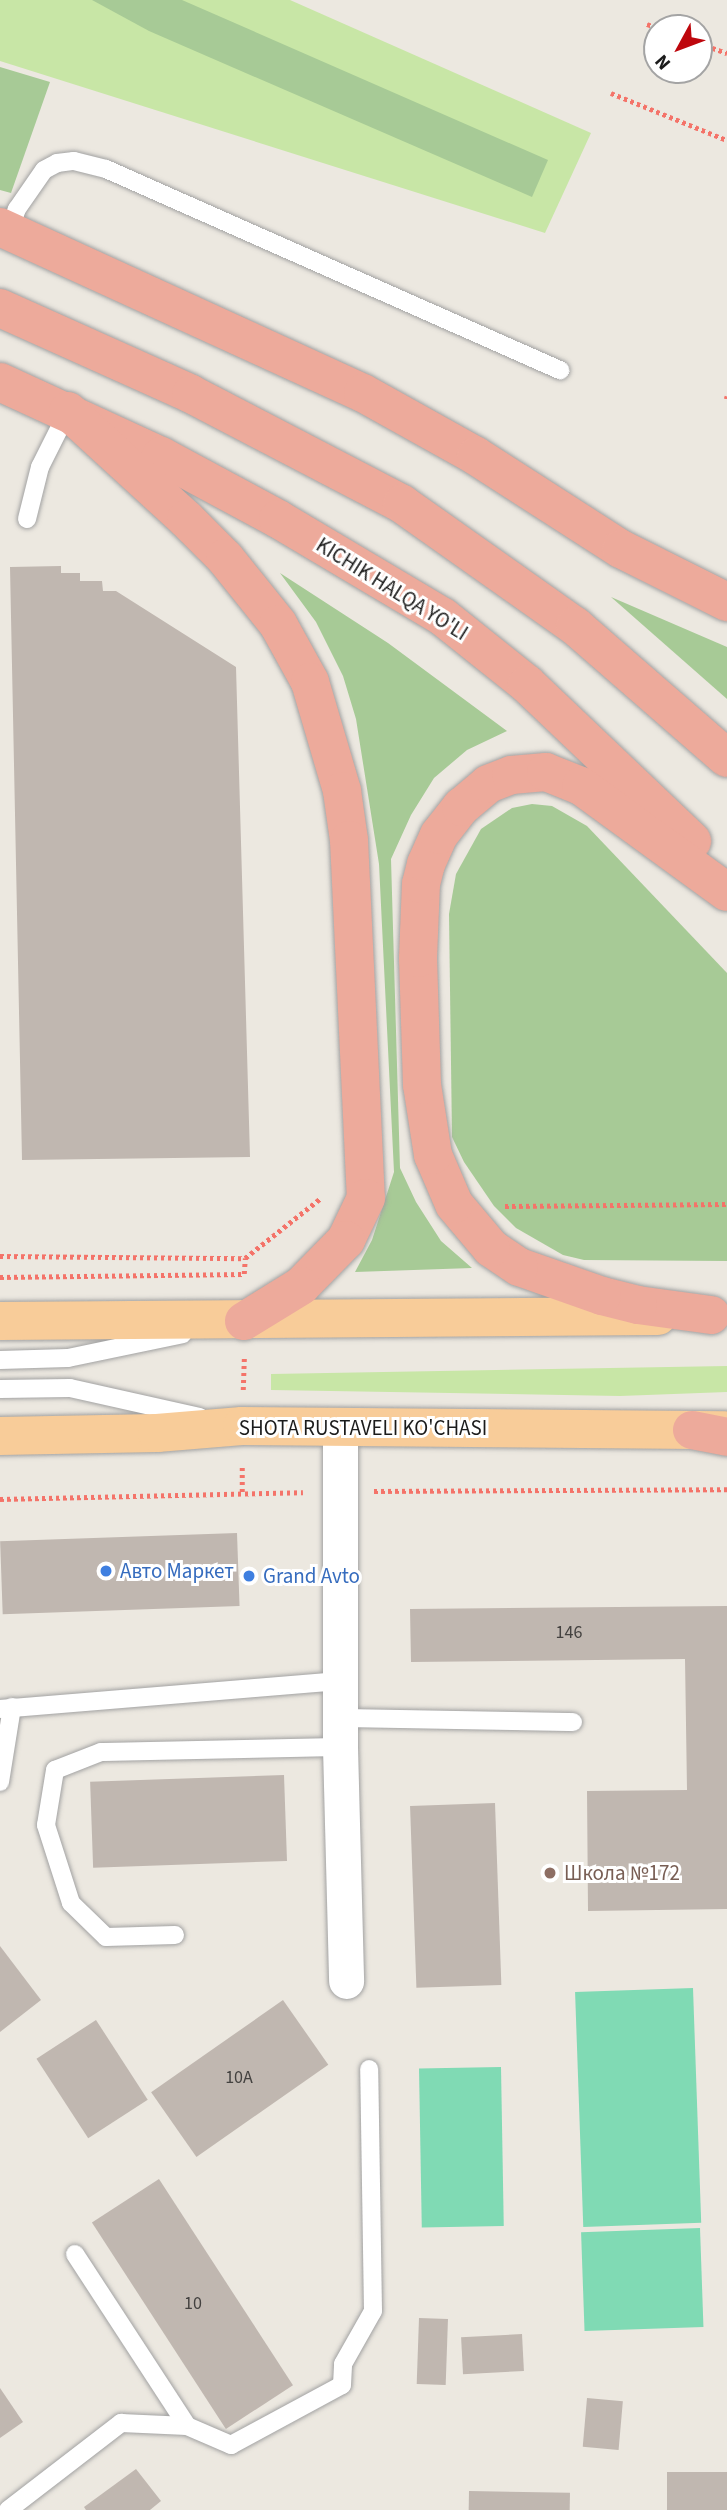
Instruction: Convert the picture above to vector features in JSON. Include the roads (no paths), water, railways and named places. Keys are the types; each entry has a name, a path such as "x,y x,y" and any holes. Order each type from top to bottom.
{"highway":[{"path":"5,228 363,393 476,456 621,549 727,602"},
{"path":"0,308 191,394 402,504 575,626 727,758"},
{"name":"KICHIK HALQA YO'LI","path":"0,382 161,456 278,519 443,617 527,684 654,802 727,878"},
{"path":"68,411 187,519 225,558 278,624 310,682 342,791 349,840 366,1198 346,1240 301,1286 244,1321"},
{"path":"719,1315 638,1305 601,1296 519,1267 491,1248 454,1204 433,1155 425,1108 419,1035 418,958 421,884 439,835 461,807 488,784 512,775 546,772 581,786 727,892"}],"main road":[{"path":"0,1321 719,1315"},
{"name":"SHOTA RUSTAVELI KO'CHASI","path":"0,1436 157,1433 243,1426 715,1432"}],"street":[{"path":"340,1426 339,1732 346,1981"}],"lane":[{"path":"5,228 44,170 57,163 74,161 106,169 560,370"},
{"path":"27,519 40,467 68,411"},
{"path":"0,1360 68,1358 244,1321"},
{"path":"0,1389 70,1388 243,1426"},
{"path":"0,1782 6,1708 340,1681"},
{"path":"175,1935 106,1937 71,1903 46,1825 55,1770 101,1752 339,1732 573,1722"},
{"path":"8,2510 121,2423 187,2426 231,2445 342,2385 343,2364 373,2311 369,2069"},
{"path":"75,2254 187,2426"}],"place":[{"name":"Авто Маркет","path":"106,1571"},
{"name":"Grand Avto","path":"249,1576"},
{"name":"Школа №172","path":"550,1873"}]}
